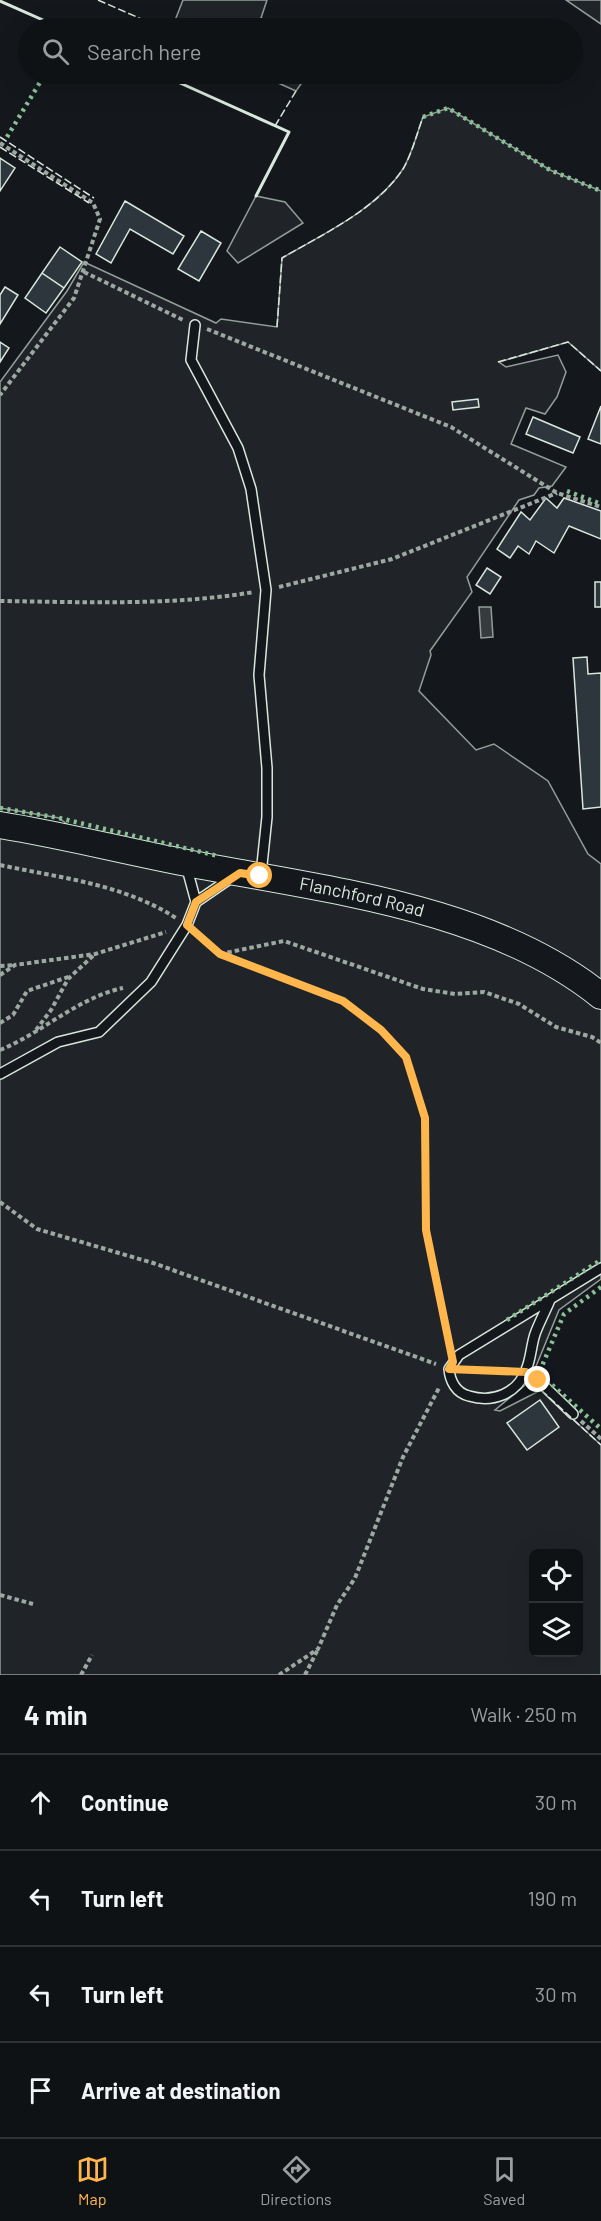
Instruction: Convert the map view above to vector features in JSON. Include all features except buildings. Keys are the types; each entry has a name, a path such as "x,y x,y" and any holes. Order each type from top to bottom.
{"street":[{"name":"Flanchford Road","path":"0,825 250,874 460,922 527,951 601,996"}],"lane":[{"path":"195,325 191,360 238,448 248,479 266,590 259,675 267,768 267,817 250,874 196,902"},
{"path":"0,1074 58,1042 99,1032 150,982 186,927 196,902 185,863"},
{"path":"550,1300 534,1336 526,1372 508,1393 491,1399 462,1393 450,1378 451,1366 468,1349 601,1268"},
{"path":"526,1372 538,1380 573,1414"}],"path":[{"path":"0,143 93,203 100,219 74,298 0,395"},
{"path":"84,272 195,325 452,427 557,493 601,507"},
{"path":"0,601 106,602 222,597 266,590 392,559 557,493"},
{"path":"0,865 115,889 156,906 220,954 343,1001 381,1030 406,1057 425,1118 426,1230 451,1366 403,1457 360,1569 337,1605 305,1675"},
{"path":"0,966 95,954 186,927"},
{"path":"220,954 284,941 423,989 455,994 484,992 519,1004 555,1027 601,1043"},
{"path":"33,1033 51,1010 71,976 95,954"},
{"path":"0,975 15,965"},
{"path":"0,1023 13,1015 27,991 71,976"},
{"path":"0,1050 88,1000 112,990 150,982"},
{"path":"0,1202 37,1229 153,1263 451,1366 526,1372"},
{"path":"573,1414 601,1439"},
{"path":"0,1595 33,1604"},
{"path":"279,1675 318,1649"},
{"path":"81,1675 92,1655"}],"shaded area":[{"path":"183,0 267,0 261,18 176,18"},
{"path":"566,0 601,0 601,24"},
{"path":"280,84 301,84 296,91"},
{"path":"448,108 550,170 601,191 601,371 568,342 499,362 506,367 558,355 566,372 557,397 545,414 526,408 511,444 566,467 552,486 539,488 534,495 519,500 467,577 472,592 430,651 431,655 419,691 476,750 494,744 548,781 588,854 601,864 601,1279 559,1310 530,1381 495,1410 500,1411 541,1390 601,1445 601,1675 0,1675 0,837 106,854 59,818 0,808 0,382 67,291 84,262 216,323 221,319 277,327 282,258 364,209 392,184 403,169 423,117"},
{"path":"256,196 285,202 303,223 238,263 227,251"},
{"path":"479,607 491,607 493,637 481,638"}],"hedge":[{"path":"7,137 39,84"},
{"path":"423,117 448,108 550,170 601,191"},
{"path":"567,491 601,504"},
{"path":"0,808 59,818 218,856"},
{"path":"507,1320 601,1260"},
{"path":"601,1287 564,1314 539,1373 601,1429"}],"fence":[{"path":"98,0 139,18"},
{"path":"275,126 296,91"},
{"path":"277,327 282,258 348,220 392,184 406,163 423,117"},
{"path":"0,137 94,198"},
{"path":"0,147 89,203"},
{"path":"498,362 568,342 601,371"},
{"path":"541,1390 601,1445"}],"wall":[{"path":"0,1 38,18"},
{"path":"182,84 289,132 256,196"}],"route":[{"path":"260,876 240,873 215,889 196,902 187,925 220,954 343,1001 381,1030 406,1057 425,1118 426,1230 453,1362 449,1369 526,1372 538,1380"}]}
